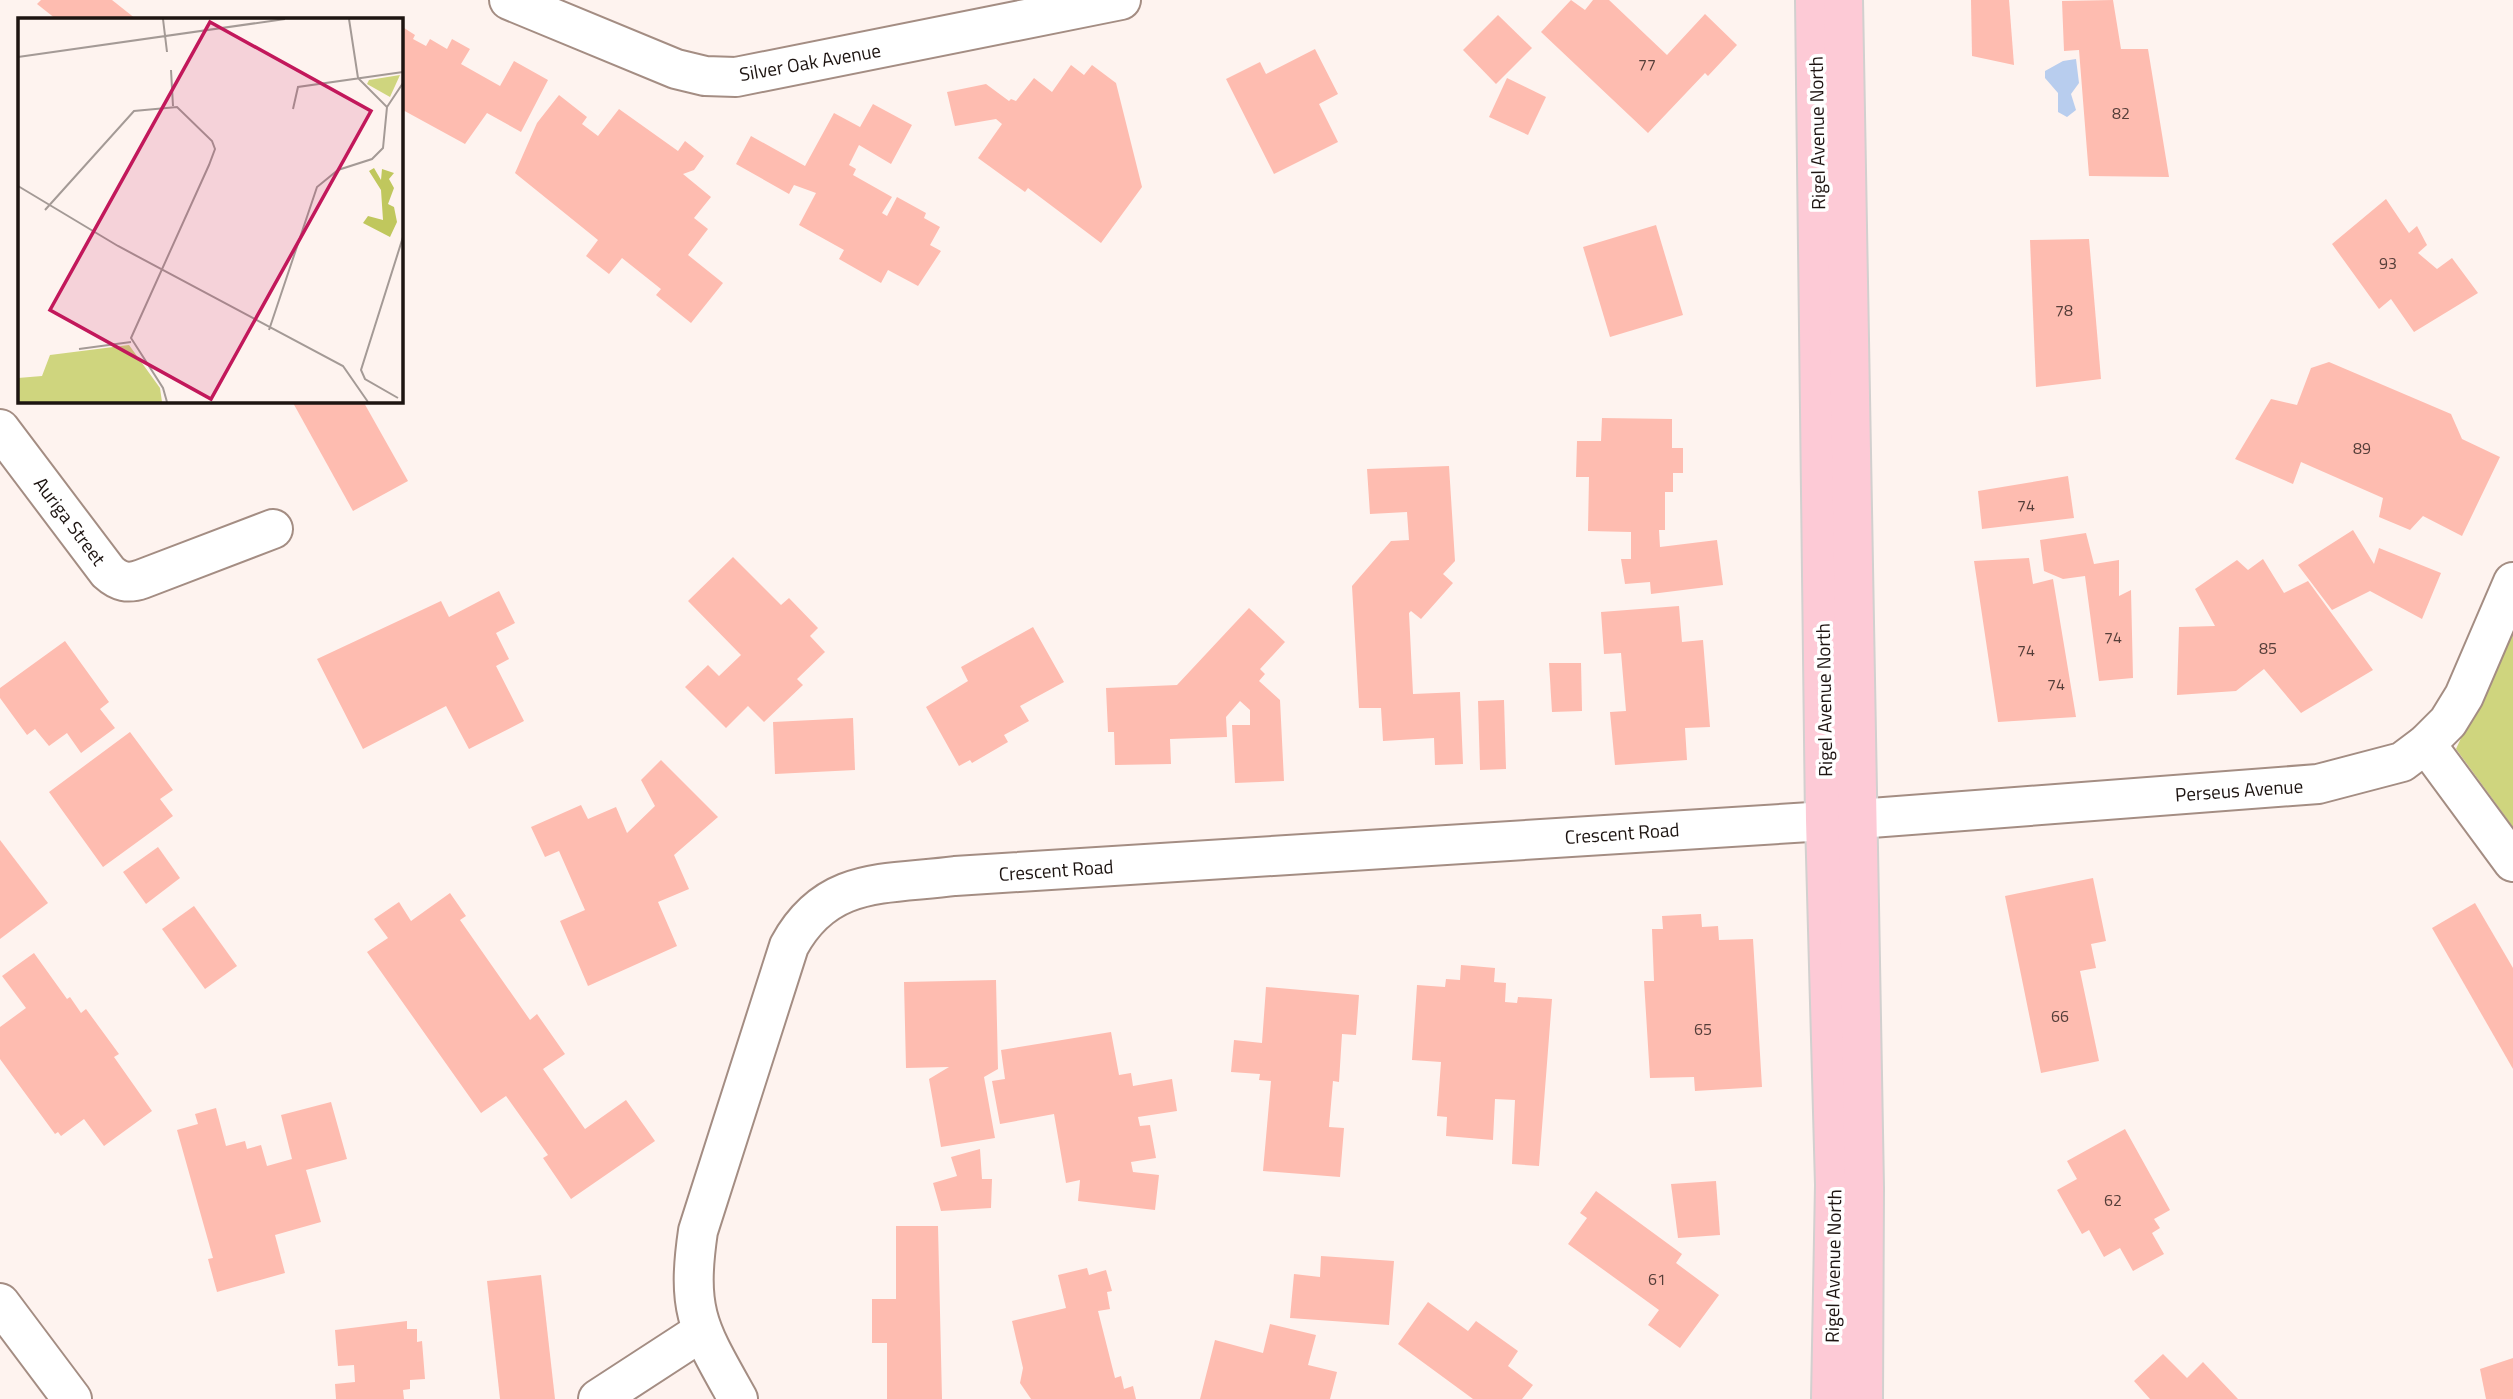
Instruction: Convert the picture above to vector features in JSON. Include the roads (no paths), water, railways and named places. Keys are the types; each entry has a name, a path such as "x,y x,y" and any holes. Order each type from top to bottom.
{"main road":[{"name":"Rigel Avenue North","path":"1815,0 1841,820 1864,1188 1863,1399"},
{"name":"Rigel Avenue North","path":"1831,1399 1841,820 1843,0"}],"street":[{"name":"Silver Oak Avenue","path":"509,0 676,69 705,76 736,77 1121,0"},
{"name":"Auriga Street","path":"0,429 108,572 122,581 130,583 142,579 273,529"},
{"name":"Perseus Avenue","path":"1841,820 2318,784 2402,762 2427,744 2448,722 2464,696 2513,582"},
{"path":"2427,744 2513,862"},
{"name":"Crescent Road","path":"738,1399 701,1332 694,1303 693,1267 698,1231 789,946 801,924 831,898 855,888 955,876 1841,820"},
{"path":"0,1303 72,1399"},
{"path":"598,1399 701,1332"}],"water":[{"path":"2076,59 2079,83 2071,94 2076,110 2067,117 2058,112 2058,93 2045,78 2045,71 2063,61"}]}
